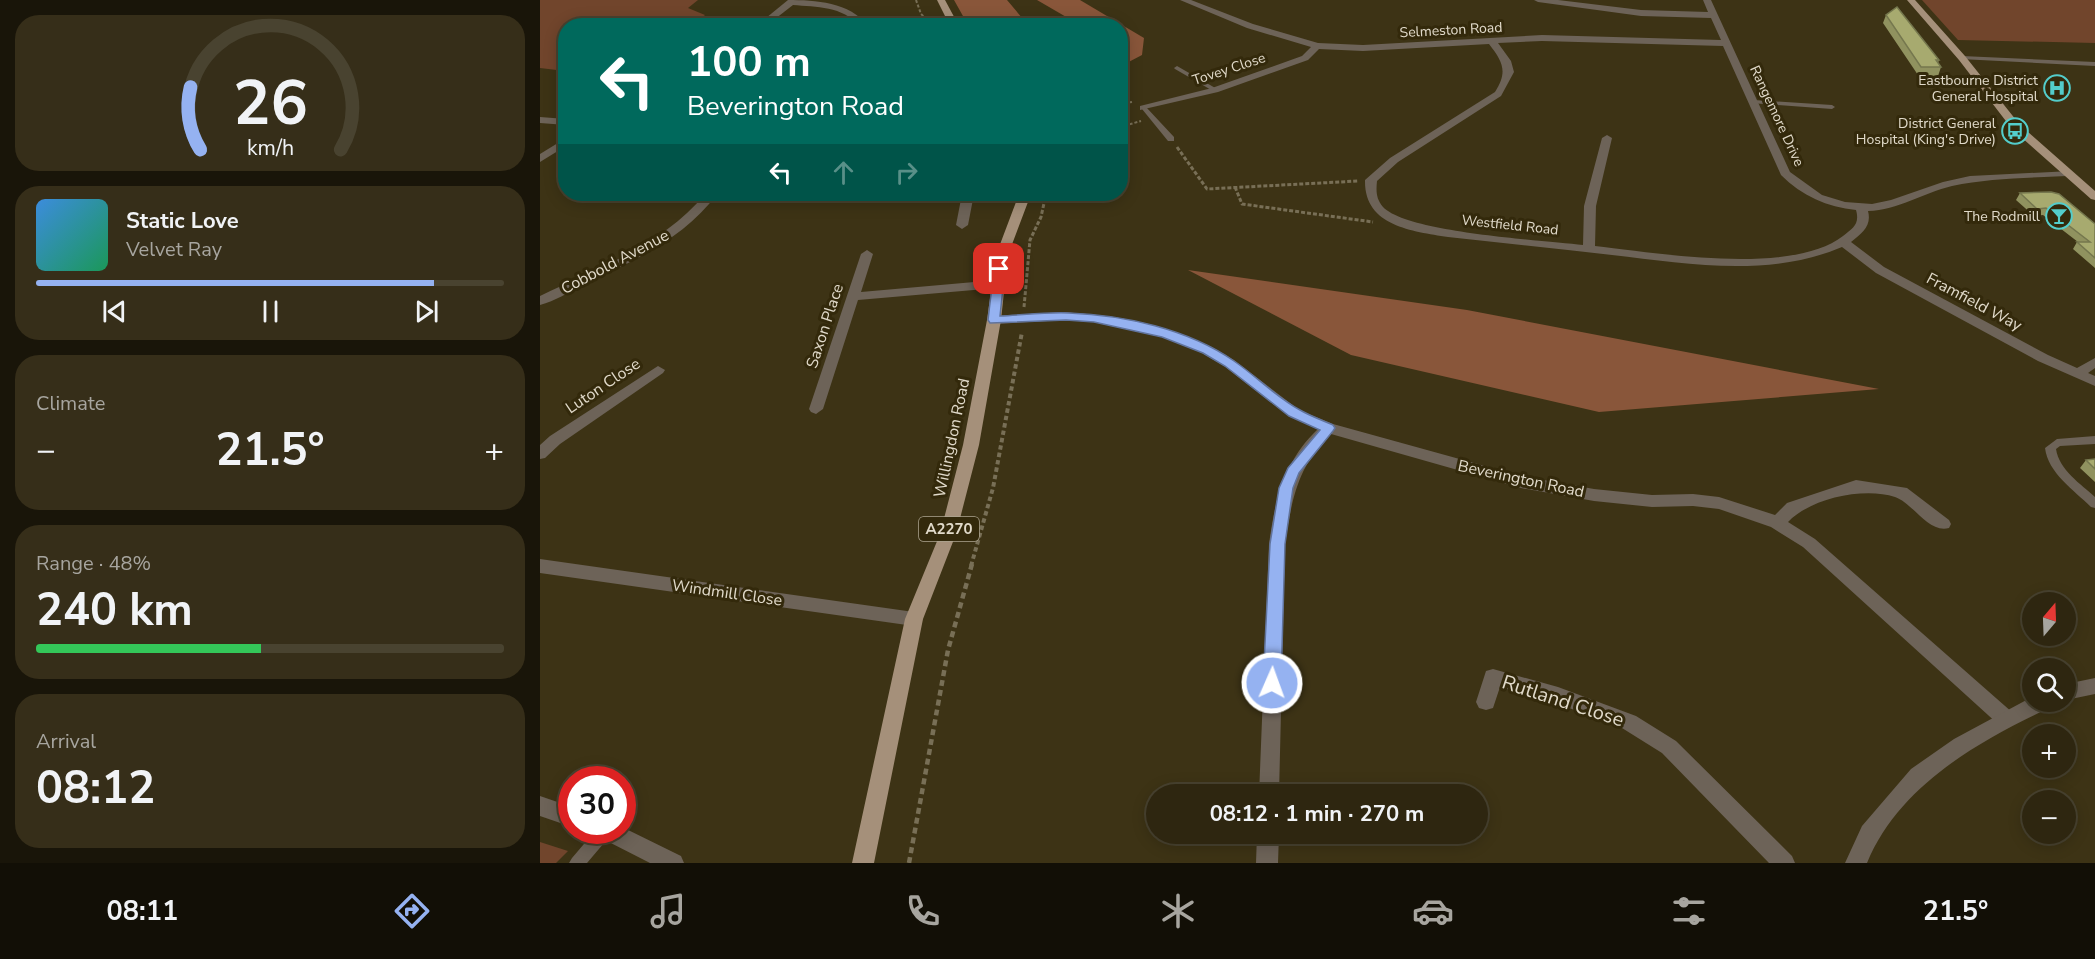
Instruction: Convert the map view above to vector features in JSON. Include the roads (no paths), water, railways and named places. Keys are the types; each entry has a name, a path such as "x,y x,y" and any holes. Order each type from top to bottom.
{"main road":[{"path":"941,0 951,18"},
{"path":"1911,0 1962,58 2016,127 2095,197"},
{"name":"Willingdon Road","path":"863,863 914,620 951,523 971,445 994,320 996,284 1002,255 1022,201"}],"street":[{"name":"Selmeston Road","path":"1184,0 1250,26 1317,46 1363,48 1542,39 1727,43"},
{"path":"1538,0 1641,12 1713,15"},
{"name":"Rangemore Drive","path":"1707,0 1785,173 1798,187 1829,201 1861,207 1887,205 1936,186 1969,180 2067,173"},
{"path":"770,18 792,1 829,6 850,13 855,18"},
{"name":"Westfield Road","path":"1492,41 1510,65 1509,79 1498,94 1394,160 1371,180 1372,200 1387,216 1415,229 1696,261 1761,263 1815,254 1843,243 1860,229 1864,218 1861,207"},
{"name":"Tovey Close","path":"1144,108 1215,90 1305,58 1317,46"},
{"path":"540,120 558,121"},
{"path":"1589,248 1590,206 1607,138"},
{"path":"540,159 558,147"},
{"name":"Cobbold Avenue","path":"540,301 662,240 701,209 706,201"},
{"path":"962,225 967,201"},
{"name":"Framfield Way","path":"1843,243 1880,270 2043,358 2095,381"},
{"name":"Saxon Place","path":"816,409 867,254"},
{"path":"852,297 996,284"},
{"name":"Beverington Road","path":"994,320 1066,316 1130,324 1167,334 1215,354 1294,413 1328,428 1521,482 1594,495 1652,501 1694,500 1719,503 1745,510 1777,523 1809,543 2006,719"},
{"path":"2078,373 2095,362"},
{"name":"Luton Close","path":"540,454 555,440 658,370"},
{"path":"1269,784 1277,544 1282,505 1293,471 1328,428"},
{"path":"1777,523 1793,507 1856,486 1901,492 1943,524"},
{"name":"Windmill Close","path":"540,566 914,620"},
{"name":"Rutland Close","path":"1486,702 1493,678 1557,695 1629,722 1669,747 1784,863"},
{"path":"2076,690 2095,686"},
{"path":"1856,863 1869,832 1918,776 1961,745 2022,711"},
{"path":"540,806 558,813"},
{"path":"634,844 673,863"},
{"path":"1267,863 1268,844"}],"lane":[{"path":"1962,58 2095,64"},
{"path":"1177,68 1215,90"},
{"path":"1753,102 1832,107"},
{"path":"1144,108 1171,139"},
{"path":"2095,440 2057,442 2050,448 2049,454 2060,469 2095,504"},
{"path":"577,863 595,844"}],"place":[{"name":"Eastbourne District General Hospital","path":"2057,88"},
{"name":"District General Hospital (King's Drive)","path":"2015,131"},
{"name":"The Rodmill","path":"2059,216"}]}
